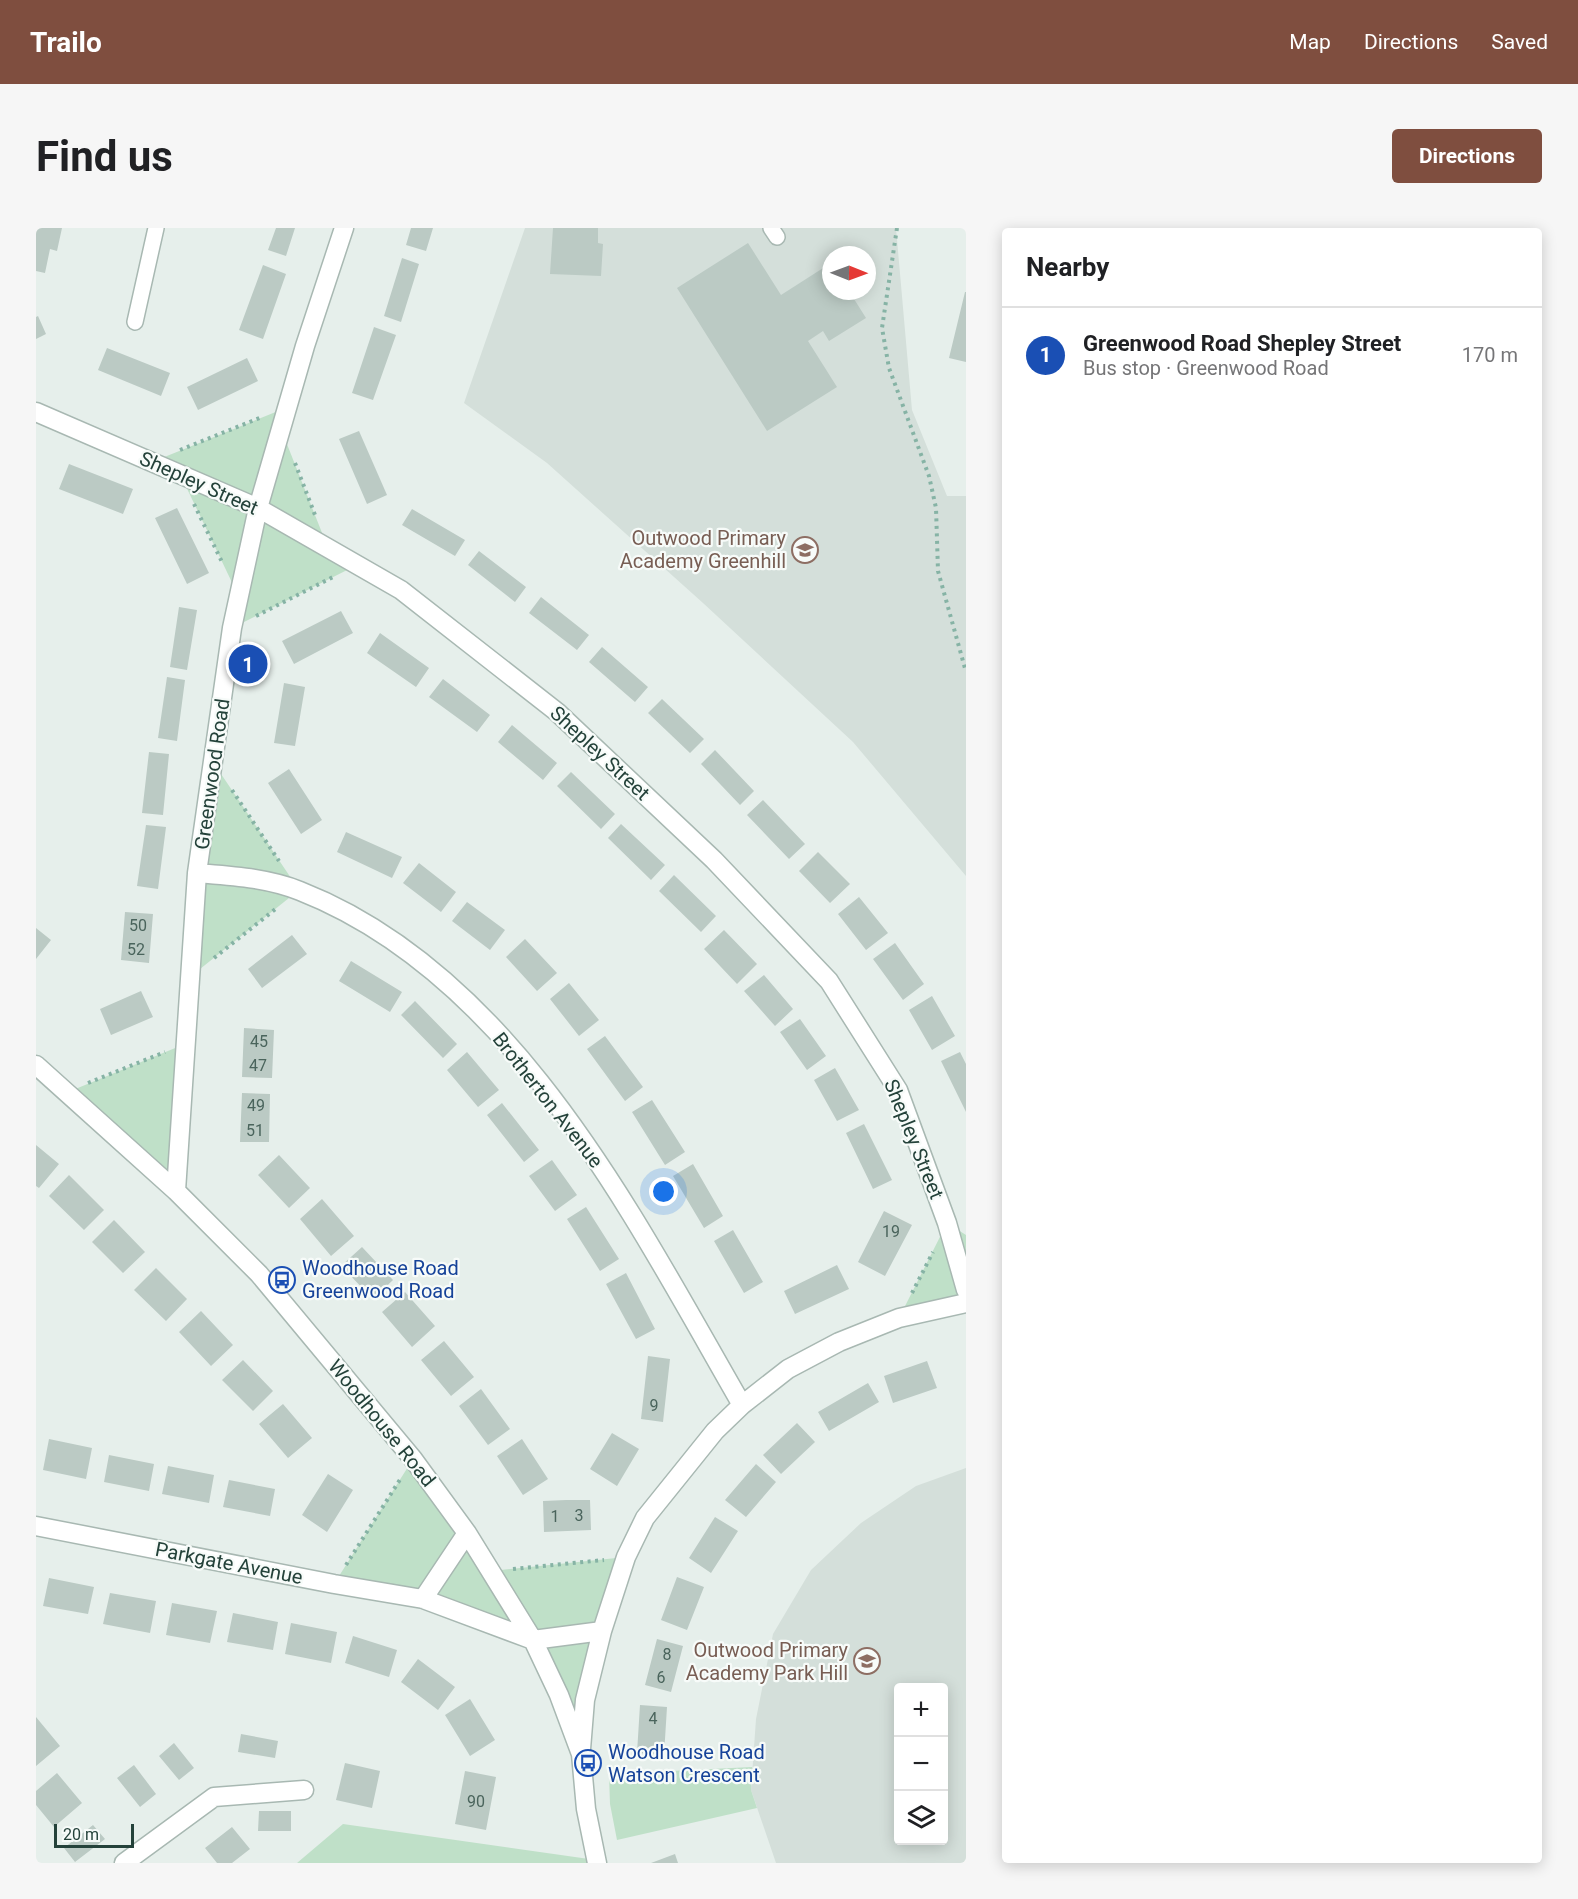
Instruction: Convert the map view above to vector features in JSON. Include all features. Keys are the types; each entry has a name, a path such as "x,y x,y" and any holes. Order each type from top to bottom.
{"street":[{"name":"Greenwood Road","path":"176,1191 197,873 232,628 258,508 305,346 344,228"},
{"name":"Shepley Street","path":"36,412 258,508 328,548 401,590 557,711 714,860 829,981 898,1090 947,1223 966,1290"},
{"name":"Brotherton Avenue","path":"197,873 248,878 299,890 373,928 458,992 522,1060 598,1162 742,1405"},
{"name":"Woodhouse Road","path":"36,1065 176,1191 259,1274 413,1459 466,1533 533,1640 559,1695 581,1754 586,1809 597,1863"},
{"path":"581,1754 585,1700 602,1631 626,1557 645,1518 715,1431 742,1405 788,1369 839,1342 899,1318 966,1303"},
{"name":"Parkgate Avenue","path":"36,1526 423,1599 533,1640 602,1631"},
{"path":"423,1599 466,1533"},
{"path":"124,1863 214,1797 304,1790"}],"lane":[{"path":"135,322 156,228"}],"path":[{"path":"897,228 882,328 889,368 929,476 936,508 938,571 966,672"},
{"path":"152,462 288,406"},
{"path":"281,429 328,548"},
{"path":"180,474 238,595"},
{"path":"232,628 357,565"},
{"path":"68,1092 185,1044"},
{"path":"899,1318 947,1223"},
{"path":"334,1584 413,1459"},
{"path":"491,1571 626,1557"}],"shaded area":[{"name":"Outwood Primary Academy Greenhill","path":"525,228 896,228 912,410 947,496 966,496 966,876 853,742 547,463 464,403"},
{"name":"Outwood Primary Academy Park Hill","path":"966,1468 966,1863 776,1863 751,1790 756,1719 773,1634 811,1570 861,1523 916,1486"}],"green space":[{"path":"288,407 281,429 328,548 357,565 232,628 238,595 180,474 152,462"},
{"path":"213,762 299,890 190,977"},
{"path":"185,1044 176,1191 68,1092"},
{"path":"947,1223 966,1235 966,1303 899,1318"},
{"path":"413,1459 491,1571 626,1557 581,1754 533,1640 423,1599 334,1584"},
{"path":"752,1767 751,1790 757,1808 617,1840 610,1804 609,1774"},
{"path":"343,1824 596,1860 597,1863 297,1863"}],"building":[{"path":"36,228 62,228 57,251 50,249 45,273 36,271"},
{"path":"276,228 295,228 286,256 268,250"},
{"path":"411,228 433,228 426,251 406,245"},
{"path":"553,228 598,228 598,243 603,244 601,276 550,274"},
{"path":"748,243 781,295 822,269 822,300 855,300 866,318 829,341 823,331 808,341 837,387 767,431 677,288"},
{"path":"402,258 419,264 401,322 384,316"},
{"path":"263,265 286,274 263,339 239,330"},
{"path":"966,292 966,362 949,358"},
{"path":"38,316 46,334 36,339 36,317"},
{"path":"374,327 396,335 373,400 352,393"},
{"path":"107,348 170,373 161,396 98,370"},
{"path":"247,358 258,381 198,410 187,387"},
{"path":"359,431 387,495 367,504 339,439"},
{"path":"69,464 133,489 123,514 59,489"},
{"path":"177,508 209,573 187,584 155,518"},
{"path":"412,509 465,540 455,556 402,525"},
{"path":"479,551 526,587 515,602 468,565"},
{"path":"541,597 589,635 577,650 529,613"},
{"path":"179,607 197,610 187,670 170,667"},
{"path":"341,611 353,633 294,664 282,641"},
{"path":"380,633 429,668 416,687 367,653"},
{"path":"602,647 648,687 635,702 589,662"},
{"path":"167,677 185,680 177,741 158,738"},
{"path":"443,679 490,715 477,732 429,697"},
{"path":"284,683 305,687 295,746 274,743"},
{"path":"662,699 704,739 690,753 648,713"},
{"path":"512,725 557,763 543,780 498,742"},
{"path":"715,750 754,791 740,805 701,764"},
{"path":"149,752 169,754 163,815 142,813"},
{"path":"289,769 322,820 301,834 268,783"},
{"path":"571,772 615,814 601,829 557,786"},
{"path":"763,800 805,844 789,859 747,815"},
{"path":"621,824 665,865 651,880 608,838"},
{"path":"146,825 166,827 158,889 137,886"},
{"path":"346,832 402,857 392,878 337,852"},
{"path":"818,852 850,884 830,903 799,871"},
{"path":"419,863 456,892 441,912 403,883"},
{"path":"674,875 716,916 701,932 659,891"},
{"path":"859,897 888,933 866,950 838,914"},
{"path":"467,902 505,930 490,950 452,921"},
{"path":"125,912 153,914 149,963 121,960"},
{"path":"36,928 51,940 36,959"},
{"path":"724,930 757,964 737,984 704,949"},
{"path":"292,935 307,954 262,988 248,969"},
{"path":"525,939 557,973 537,991 506,957"},
{"path":"895,943 924,984 903,1000 873,959"},
{"path":"351,961 402,992 390,1012 339,981"},
{"path":"764,975 793,1009 775,1026 744,991"},
{"path":"569,983 599,1020 579,1036 550,999"},
{"path":"141,991 153,1017 111,1035 100,1009"},
{"path":"932,996 955,1036 932,1050 909,1010"},
{"path":"415,1001 457,1044 443,1058 401,1015"},
{"path":"800,1019 826,1056 807,1070 780,1032"},
{"path":"244,1028 274,1030 272,1078 242,1077"},
{"path":"605,1036 643,1087 625,1101 587,1049"},
{"path":"467,1052 499,1090 478,1107 447,1070"},
{"path":"960,1052 966,1064 966,1112 941,1061"},
{"path":"835,1068 859,1110 837,1121 814,1080"},
{"path":"242,1093 270,1094 269,1142 240,1142"},
{"path":"652,1100 685,1152 665,1165 632,1112"},
{"path":"502,1103 539,1150 524,1162 487,1115"},
{"path":"864,1124 892,1180 873,1189 846,1133"},
{"path":"36,1145 59,1164 39,1188 36,1186"},
{"path":"279,1155 310,1188 289,1208 258,1175"},
{"path":"552,1160 577,1195 555,1211 529,1176"},
{"path":"693,1164 723,1216 704,1228 673,1176"},
{"path":"69,1175 104,1210 84,1230 49,1196"},
{"path":"322,1199 354,1236 331,1256 300,1219"},
{"path":"586,1207 619,1259 600,1271 567,1219"},
{"path":"884,1211 912,1225 885,1276 858,1262"},
{"path":"114,1220 145,1252 123,1273 92,1242"},
{"path":"733,1230 763,1282 744,1293 714,1241"},
{"path":"362,1247 393,1280 373,1299 341,1266"},
{"path":"837,1265 849,1289 795,1314 784,1291"},
{"path":"156,1268 187,1299 166,1321 134,1290"},
{"path":"626,1273 655,1329 636,1339 606,1284"},
{"path":"405,1292 435,1326 412,1347 382,1312"},
{"path":"201,1311 233,1345 211,1366 179,1332"},
{"path":"444,1341 474,1377 451,1396 421,1360"},
{"path":"648,1356 670,1359 663,1422 641,1419"},
{"path":"243,1360 273,1391 253,1411 222,1380"},
{"path":"927,1361 937,1388 893,1403 884,1376"},
{"path":"868,1383 879,1402 829,1431 818,1412"},
{"path":"481,1389 510,1429 488,1445 459,1406"},
{"path":"283,1404 312,1438 288,1458 259,1424"},
{"path":"797,1423 815,1442 781,1474 763,1455"},
{"path":"612,1433 639,1449 617,1486 590,1469"},
{"path":"49,1439 92,1448 86,1479 43,1470"},
{"path":"522,1439 548,1479 523,1495 497,1456"},
{"path":"109,1455 154,1464 149,1491 104,1482"},
{"path":"756,1464 776,1482 746,1517 725,1500"},
{"path":"168,1466 214,1475 209,1503 162,1494"},
{"path":"328,1474 353,1490 327,1532 302,1515"},
{"path":"229,1480 275,1489 270,1516 223,1507"},
{"path":"590,1500 591,1530 544,1532 543,1501"},
{"path":"715,1517 738,1531 711,1573 689,1558"},
{"path":"677,1577 704,1587 687,1630 661,1620"},
{"path":"49,1578 94,1587 88,1614 43,1606"},
{"path":"110,1593 156,1601 150,1633 103,1624"},
{"path":"172,1603 217,1611 210,1643 166,1635"},
{"path":"233,1613 278,1622 273,1650 227,1642"},
{"path":"291,1623 337,1632 331,1663 285,1654"},
{"path":"353,1636 397,1650 389,1677 345,1663"},
{"path":"657,1639 683,1646 671,1692 645,1685"},
{"path":"418,1659 455,1687 438,1710 401,1682"},
{"path":"470,1699 495,1740 470,1756 445,1715"},
{"path":"640,1705 667,1707 664,1755 637,1753"},
{"path":"36,1717 60,1746 36,1766"},
{"path":"241,1734 278,1741 275,1758 238,1752"},
{"path":"174,1743 194,1768 179,1780 159,1756"},
{"path":"345,1763 380,1771 372,1808 336,1800"},
{"path":"134,1765 156,1794 140,1807 117,1778"},
{"path":"465,1771 496,1777 486,1830 455,1824"},
{"path":"57,1773 82,1803 54,1827 36,1805 36,1791"},
{"path":"259,1811 291,1811 291,1831 258,1831"},
{"path":"93,1825 105,1839 75,1862 64,1848"},
{"path":"232,1827 250,1849 232,1863 217,1863 205,1848"},
{"path":"675,1854 678,1863 651,1863"}],"place":[{"name":"Outwood Primary Academy Greenhill","path":"805,550"},
{"name":"Greenwood Road Shepley Street","path":"248,664"},
{"name":"Woodhouse Road Greenwood Road","path":"282,1280"},
{"name":"Outwood Primary Academy Park Hill","path":"867,1661"},
{"name":"Woodhouse Road Watson Crescent","path":"588,1763"}]}
